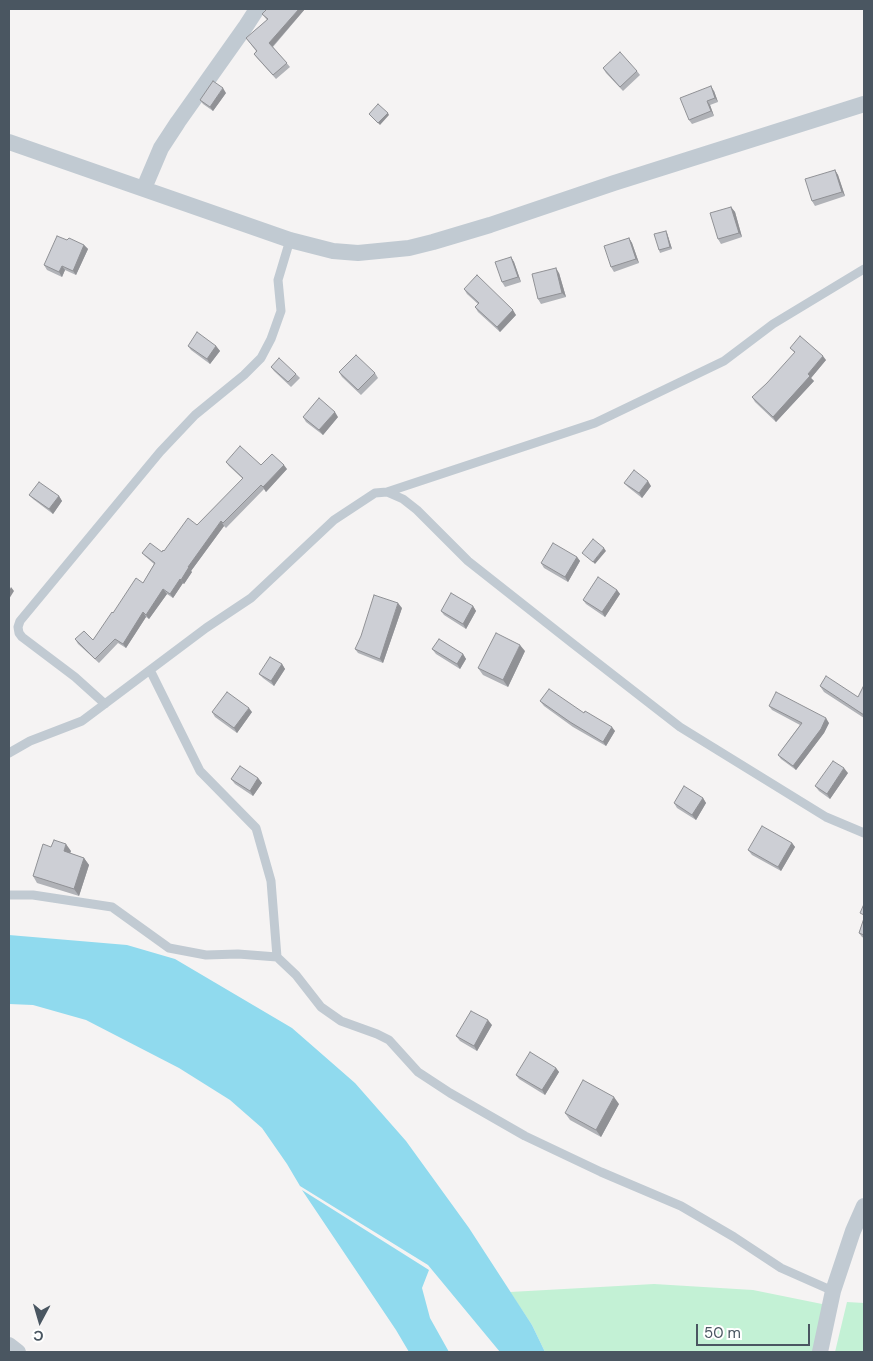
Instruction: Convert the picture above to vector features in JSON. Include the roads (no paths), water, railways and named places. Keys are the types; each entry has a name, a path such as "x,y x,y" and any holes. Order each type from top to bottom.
{"street":[{"path":"144,188 161,148 256,9"},
{"path":"9,142 290,240 333,252 358,253 409,248 490,225 624,180 864,104"},
{"path":"820,1352 832,1291 864,1206"},
{"path":"9,1345 18,1352"}],"lane":[{"path":"105,704 75,676 22,638 18,627 20,621 160,452 195,415 244,375 261,358 271,339 281,311 278,280 290,240"},
{"path":"9,754 30,741 82,721 206,628 251,598 334,520 375,493 388,492 595,423 724,361 773,324 864,269"},
{"path":"388,492 403,499 417,510 468,561 680,727 826,817 864,833"},
{"path":"150,670 200,771 256,828 271,881 278,957 296,975 321,1007 342,1021 389,1040 418,1072 450,1094 526,1136 601,1172 681,1206 734,1237 781,1268 832,1291"},
{"path":"9,895 33,895 112,907 169,948 206,955 238,954 278,957"}],"water":[{"path":"9,935 127,945 175,959 292,1028 355,1083 406,1141 469,1228 532,1325 545,1352 500,1352 428,1265 300,1186 262,1128 230,1100 179,1068 86,1020 33,1005 9,1004"},
{"path":"302,1190 429,1270 422,1288 430,1318 449,1352 409,1352"}]}
